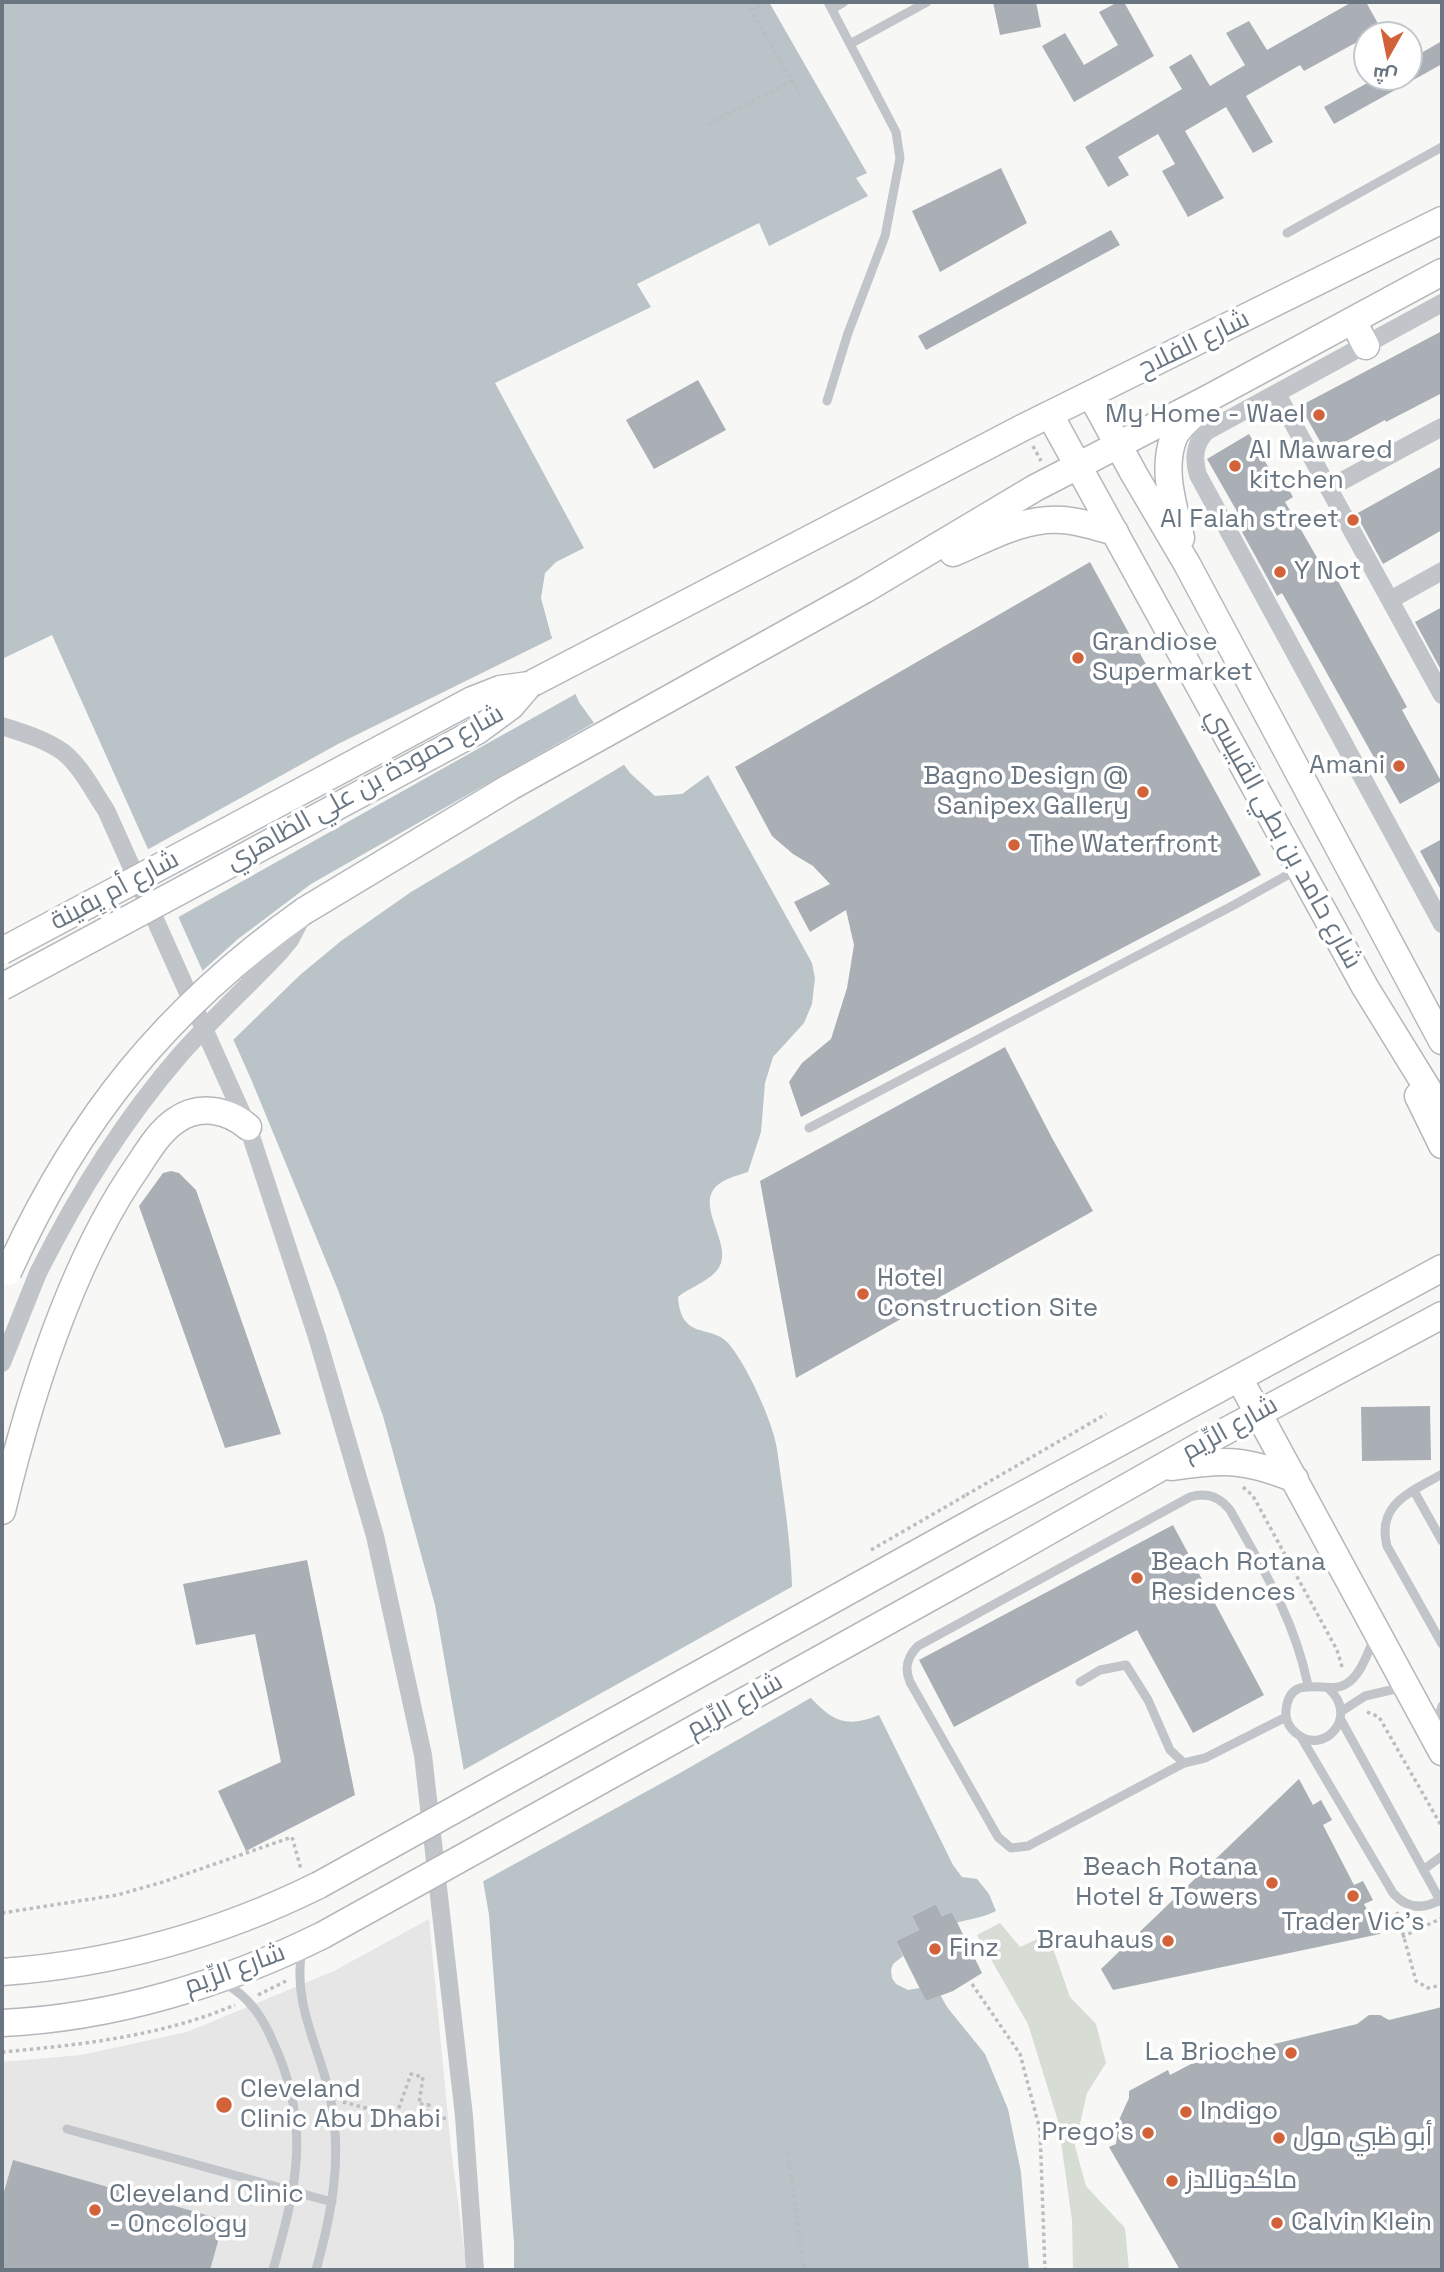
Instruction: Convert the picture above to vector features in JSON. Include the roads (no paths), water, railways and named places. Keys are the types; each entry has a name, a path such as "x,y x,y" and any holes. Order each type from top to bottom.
{"main road":[{"name":"شارع الفلاح","path":"835,525 1442,220"},
{"name":"شارع الفلاح","path":"864,590 1035,488 1442,272"},
{"path":"1353,321 1366,346"},
{"name":"شارع حامد بن بطي القبيسي","path":"1091,395 1187,564 1439,1032"},
{"path":"1187,564 1170,487 1171,448 1174,435 1209,398"},
{"name":"شارع حامد بن بطي القبيسي","path":"1050,415 1365,987 1442,1112"},
{"path":"2,1289 26,1234 67,1158 137,1060 196,998 230,967 304,911 510,787 864,590 1022,524 1060,520 1115,532"},
{"name":"شارع حمودة بن علي الظاهري","path":"2,987 477,731 511,706 529,685 835,525"},
{"name":"شارع أم يِفينة","path":"2,951 472,700 500,689 529,685"},
{"path":"1365,987 1442,1145"},
{"path":"2,1511 35,1390 58,1327 92,1246 131,1176 167,1127 176,1119 209,1110 230,1115 248,1127"},
{"name":"شارع الرِّيم","path":"2,1972 73,1965 169,1944 262,1911 307,1891 1440,1267"},
{"name":"شارع الرِّيم","path":"2,2023 49,2019 115,2008 216,1980 303,1945 998,1560 1153,1471 1442,1315"},
{"path":"1239,1378 1438,1745"},
{"path":"1153,1471 1225,1460 1255,1464 1295,1479"}],"street":[{"path":"1442,303 1207,431 1198,440 1195,452 1198,475 1442,924"},
{"path":"1277,394 1442,695"},
{"path":"1329,488 1442,427"},
{"path":"1390,600 1442,571"},
{"path":"2,726 36,737 63,753 84,776 106,810 248,1127 317,1337 376,1536 424,1755 464,2116 475,2270"},
{"path":"2,960 141,886"},
{"path":"2,1363 38,1273 82,1191 133,1114 207,1025 290,940 304,911"}],"lane":[{"path":"827,401 848,333 885,236 900,158 896,132 830,5 844,2"},
{"path":"850,44 927,2"},
{"path":"1287,233 1442,147"},
{"path":"809,1128 1234,905 1299,868"},
{"path":"1442,1474 1395,1503 1386,1520 1385,1538 1391,1554 1442,1644"},
{"path":"1414,1491 1442,1541"},
{"path":"1286,1717 1205,1758 1184,1763 1028,1846 1011,1848 998,1837 910,1682 906,1670 909,1657 924,1643 1190,1497 1205,1494 1225,1504 1275,1589 1295,1636 1308,1685"},
{"path":"1329,1689 1340,1703 1341,1716 1337,1728 1325,1738 1317,1740 1301,1737 1293,1732 1286,1717 1289,1700 1300,1688 1308,1685 1329,1689 1348,1683 1359,1671 1376,1634"},
{"path":"1080,1682 1100,1670 1126,1665 1148,1700 1170,1750 1184,1763"},
{"path":"1341,1716 1357,1700 1374,1692 1405,1687"},
{"path":"1438,1745 1435,1725 1442,1706"},
{"path":"1301,1737 1392,1893 1415,1906 1423,1907 1441,1902 1341,1716"},
{"path":"1423,1870 1442,1856"},
{"path":"303,1945 299,1974 302,2005 322,2066 335,2133 332,2202 316,2270"},
{"path":"216,1980 238,1992 261,2016 285,2071 296,2131 294,2191 273,2270"},
{"path":"67,2129 332,2202"}],"place":[{"name":"My Home - Wael","path":"1319,415"},
{"name":"Al Mawared kitchen","path":"1235,466"},
{"name":"Al Falah street","path":"1353,520"},
{"name":"Y Not","path":"1280,572"},
{"name":"Grandiose Supermarket","path":"1078,658"},
{"name":"Amani","path":"1399,766"},
{"name":"Bagno Design @ Sanipex Gallery","path":"1143,792"},
{"name":"The Waterfront","path":"1014,845"},
{"name":"Hotel Construction Site","path":"863,1294"},
{"name":"Beach Rotana Residences","path":"1137,1578"},
{"name":"Beach Rotana Hotel & Towers","path":"1272,1883"},
{"name":"Trader Vic's","path":"1353,1896"},
{"name":"Brauhaus","path":"1168,1941"},
{"name":"Finz","path":"935,1949"},
{"name":"La Brioche","path":"1291,2053"},
{"name":"Cleveland Clinic Abu Dhabi","path":"224,2105"},
{"name":"Indigo","path":"1186,2112"},
{"name":"Prego's","path":"1148,2133"},
{"name":"أبو ظبي مول","path":"1279,2138"},
{"name":"ماكدونالدز","path":"1172,2181"},
{"name":"Cleveland Clinic - Oncology","path":"95,2210"},
{"name":"Calvin Klein","path":"1277,2223"}]}
